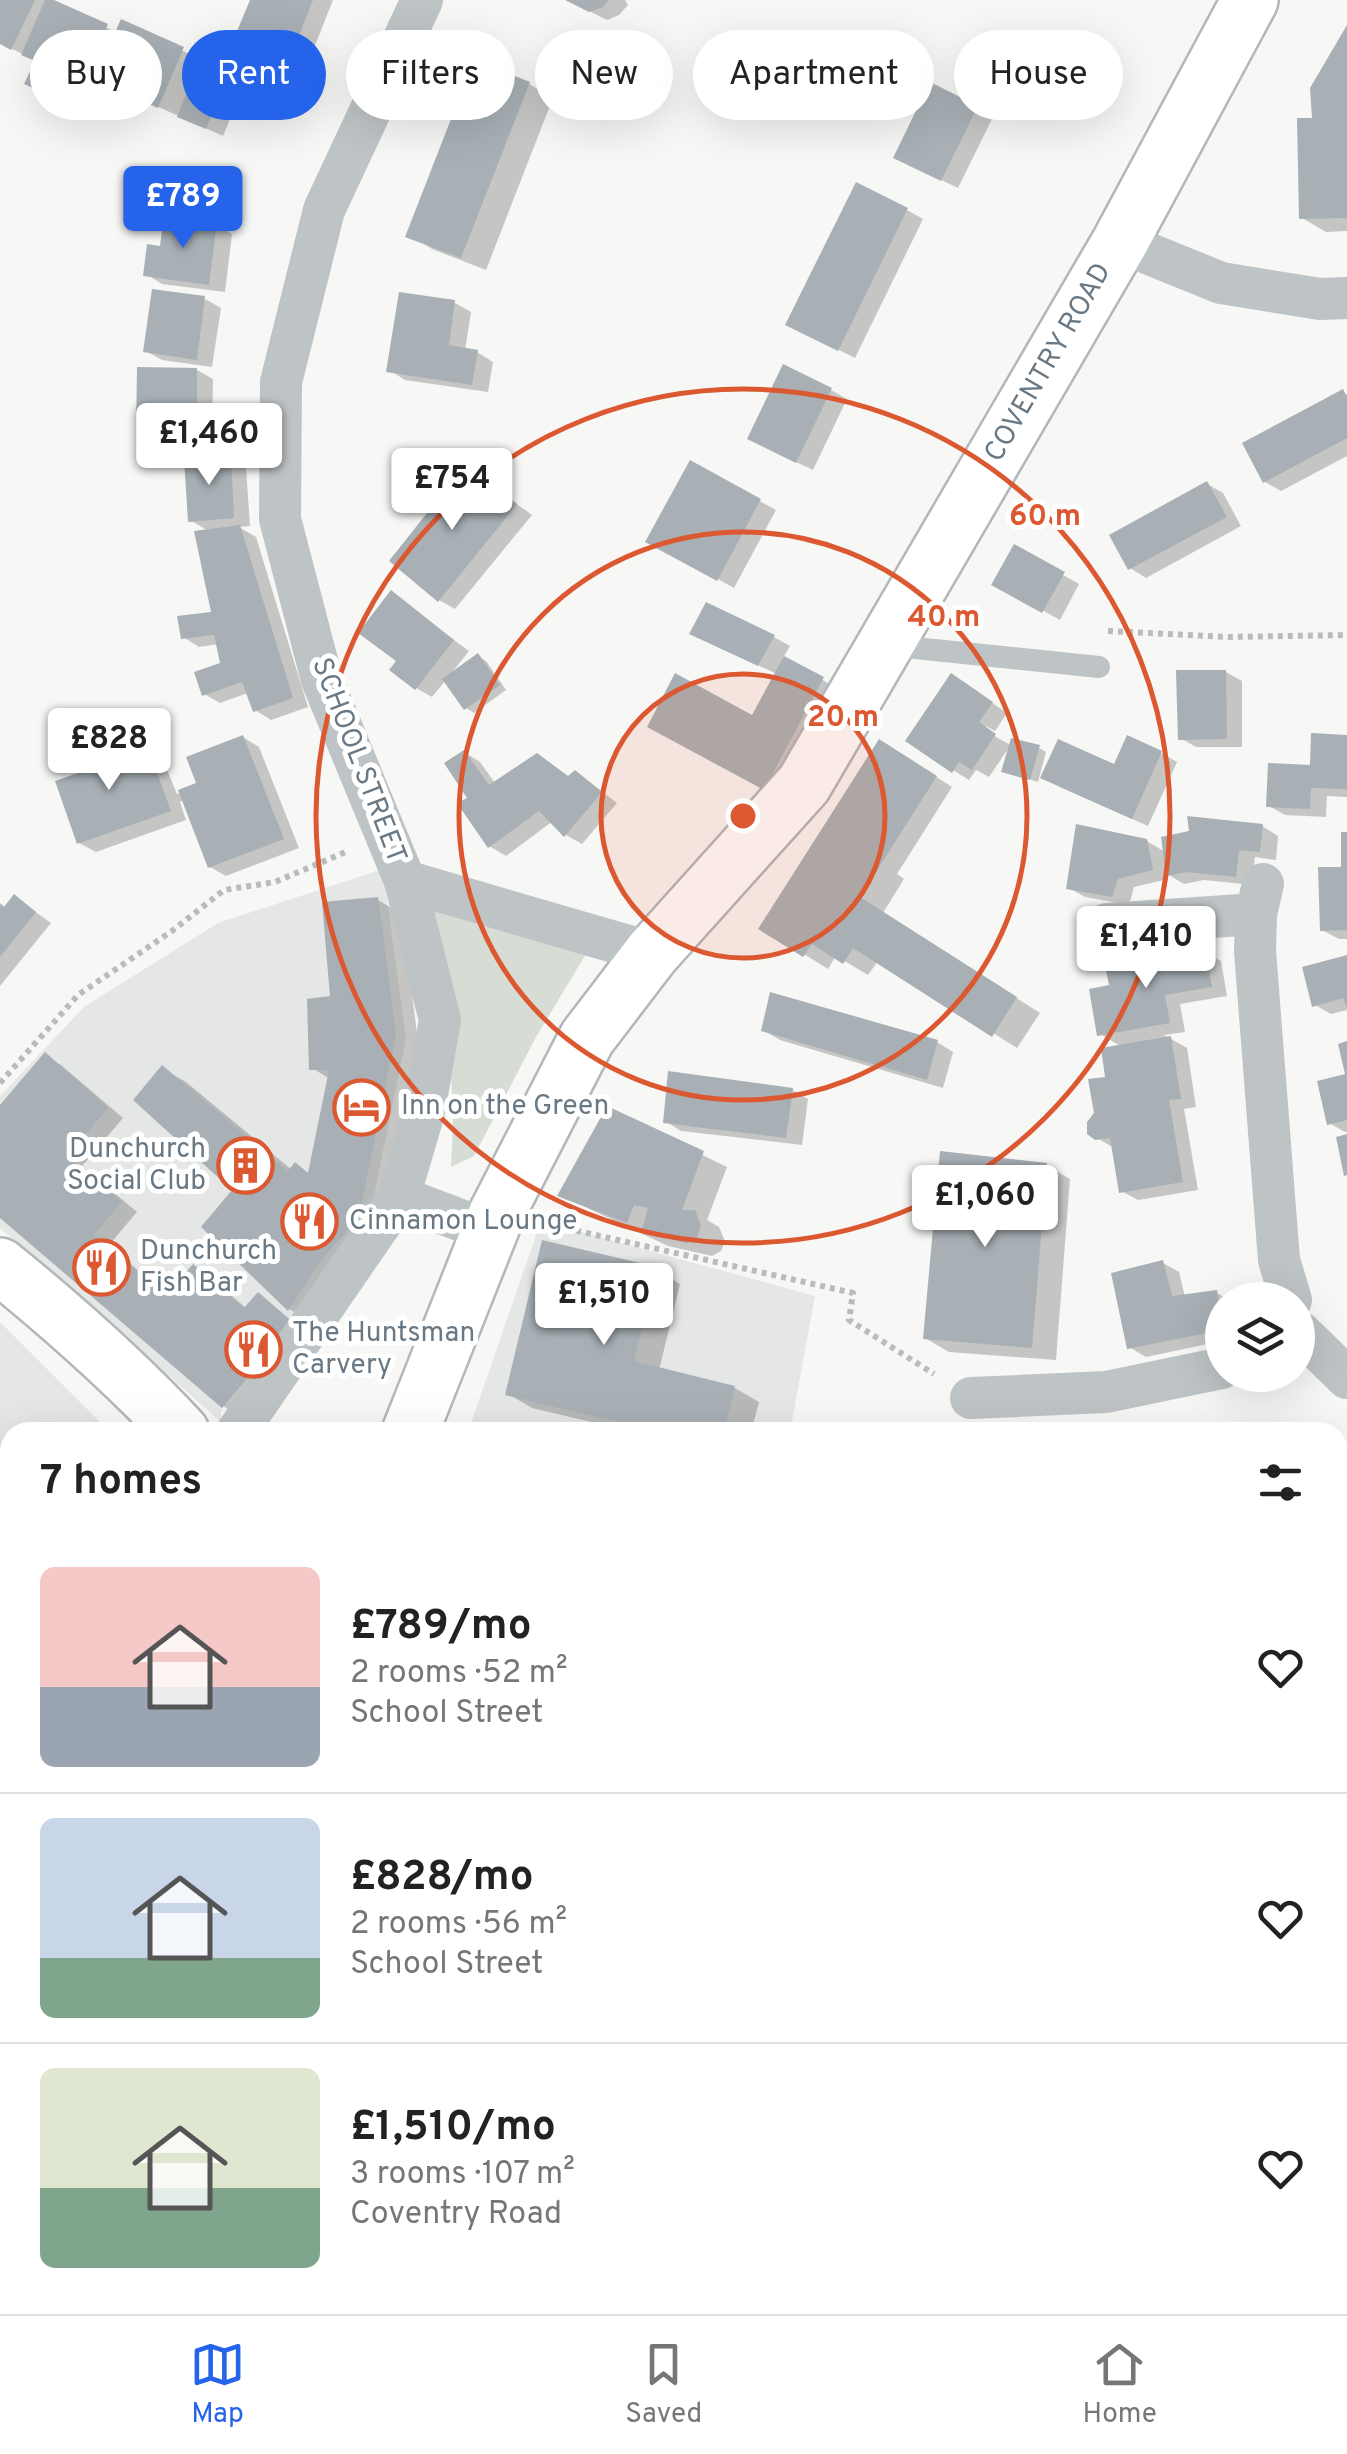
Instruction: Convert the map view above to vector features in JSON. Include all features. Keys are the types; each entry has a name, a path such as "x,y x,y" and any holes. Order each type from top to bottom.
{"main road":[{"name":"COVENTRY ROAD","path":"414,1422 493,1222 587,1038 652,953 804,784 1120,242 1250,0"},
{"path":"0,1266 65,1318 171,1422"}],"street":[{"name":"SCHOOL STREET","path":"244,1422 399,1198 424,1112 440,1020 405,881 322,680 280,519 281,382 324,210 422,0"},
{"path":"1120,242 1221,284 1320,299 1347,298"},
{"path":"405,881 652,953"},
{"path":"1107,924 1260,899 1254,951 1279,1260 1285,1282"},
{"path":"399,1198 493,1222"},
{"path":"1315,1343 1347,1378"},
{"path":"970,1398 1106,1392 1205,1372"}],"lane":[{"path":"886,645 1099,666"}],"path":[{"path":"1093,630 1228,637 1347,636"},
{"path":"0,1082 78,995 224,890 275,882 386,835"},
{"path":"493,1222 853,1292 848,1320 970,1398"}],"shaded area":[{"path":"383,869 406,1039 372,1205 294,1323 222,1408 220,1421 0,1228 0,1096 85,1006 218,923"},
{"path":"418,895 589,949 536,1037 474,1156 451,1167 449,1019"},
{"path":"541,1221 815,1296 792,1422 471,1422"},
{"path":"0,1322 100,1422 0,1422"}],"building":[{"path":"0,0 35,0 11,50 0,44"},
{"path":"45,0 54,0 108,24 105,30 32,30"},
{"path":"250,0 313,0 301,30 238,30"},
{"path":"565,0 609,0 589,12"},
{"path":"121,19 146,30 116,30"},
{"path":"1347,25 1347,218 1299,219 1297,118 1312,118 1310,88"},
{"path":"30,34 30,59 21,55"},
{"path":"162,37 182,46 162,99"},
{"path":"515,76 530,82 461,258 405,237 451,120 515,120"},
{"path":"934,84 954,94 954,120 971,120 941,181 893,158 912,120 934,120"},
{"path":"184,120 210,120 206,129"},
{"path":"856,182 908,208 838,351 785,325"},
{"path":"164,215 217,222 209,285 143,276 147,244 160,246"},
{"path":"152,289 205,296 197,360 143,352"},
{"path":"399,292 455,300 449,345 478,350 472,385 386,372"},
{"path":"783,364 832,388 796,463 747,439"},
{"path":"137,367 197,368 197,432 136,430"},
{"path":"1343,389 1347,397 1347,438 1263,483 1242,443"},
{"path":"231,455 234,518 188,522 184,459"},
{"path":"690,460 761,499 717,581 645,542"},
{"path":"465,465 517,504 438,602 389,561"},
{"path":"1207,481 1227,517 1128,570 1109,535"},
{"path":"240,525 293,698 253,712 242,682 202,696 194,672 220,663 214,635 181,639 177,616 211,612 194,531"},
{"path":"1014,544 1065,572 1042,613 991,585"},
{"path":"391,590 454,640 415,690 389,670 396,661 358,633"},
{"path":"706,602 775,635 758,666 689,634"},
{"path":"478,653 500,685 464,710 442,679"},
{"path":"784,656 824,677 764,790 647,727 675,673 752,715"},
{"path":"1176,670 1226,670 1227,739 1178,740"},
{"path":"951,673 993,702 979,722 996,734 972,770 959,762 952,773 905,741"},
{"path":"1311,733 1347,735 1347,789 1311,788 1310,809 1266,807 1268,763 1310,765"},
{"path":"243,735 284,839 208,868 178,790 196,783 186,757"},
{"path":"1127,735 1162,751 1132,819 1040,778 1058,739 1114,764"},
{"path":"95,738 106,743 117,772 152,759 171,811 77,844 55,781 81,772 74,755 78,745"},
{"path":"1011,738 1040,745 1030,780 1001,772"},
{"path":"879,739 937,776 860,897 1017,997 992,1037 853,948 843,964 812,944 803,957 758,929"},
{"path":"464,750 489,785 537,753 568,776 575,770 602,792 564,837 539,811 488,848 457,803 467,798 444,763"},
{"path":"1187,816 1263,824 1260,852 1239,850 1236,877 1186,872 1166,876 1161,837 1189,831"},
{"path":"1076,824 1147,839 1153,870 1118,879 1112,897 1066,889"},
{"path":"1341,832 1347,832 1347,930 1320,931 1318,867 1341,867"},
{"path":"14,894 36,912 0,957 0,904 4,907"},
{"path":"378,897 396,1034 359,1217 319,1263 288,1311 201,1227 232,1190 133,1100 162,1065 288,1171 295,1162 308,1173 329,1070 309,1070 307,999 330,996 322,902"},
{"path":"1206,949 1212,987 1165,995 1170,1023 1097,1036 1089,989 1109,985 1105,966"},
{"path":"1347,955 1347,1008 1343,998 1312,1007 1302,967"},
{"path":"770,992 938,1040 927,1080 761,1031"},
{"path":"1171,1036 1181,1099 1169,1100 1183,1182 1119,1193 1110,1138 1095,1140 1087,1134 1087,1122 1094,1113 1088,1079 1105,1077 1101,1048"},
{"path":"1347,1041 1347,1120 1327,1125 1317,1081 1345,1074 1338,1044"},
{"path":"45,1052 108,1108 68,1155 122,1202 94,1234 150,1282 159,1272 175,1285 193,1264 244,1308 258,1292 294,1323 222,1408 0,1218 0,1105"},
{"path":"668,1071 793,1088 786,1138 663,1123"},
{"path":"607,1106 704,1151 682,1210 695,1210 701,1226 697,1238 687,1243 641,1233 648,1208 634,1205 627,1223 557,1196"},
{"path":"1347,1134 1347,1175 1344,1176 1336,1137"},
{"path":"940,1151 1047,1163 1032,1348 923,1339"},
{"path":"542,1240 657,1267 634,1361 735,1386 726,1422 618,1422 505,1395"},
{"path":"1163,1260 1172,1296 1205,1292 1205,1333 1127,1349 1111,1273"}],"place":[{"name":"Inn on the Green","path":"362,1107"},
{"name":"Dunchurch Social Club","path":"245,1166"},
{"name":"Cinnamon Lounge","path":"310,1222"},
{"name":"Dunchurch Fish Bar","path":"101,1268"},
{"name":"The Huntsman Carvery","path":"253,1350"}]}
